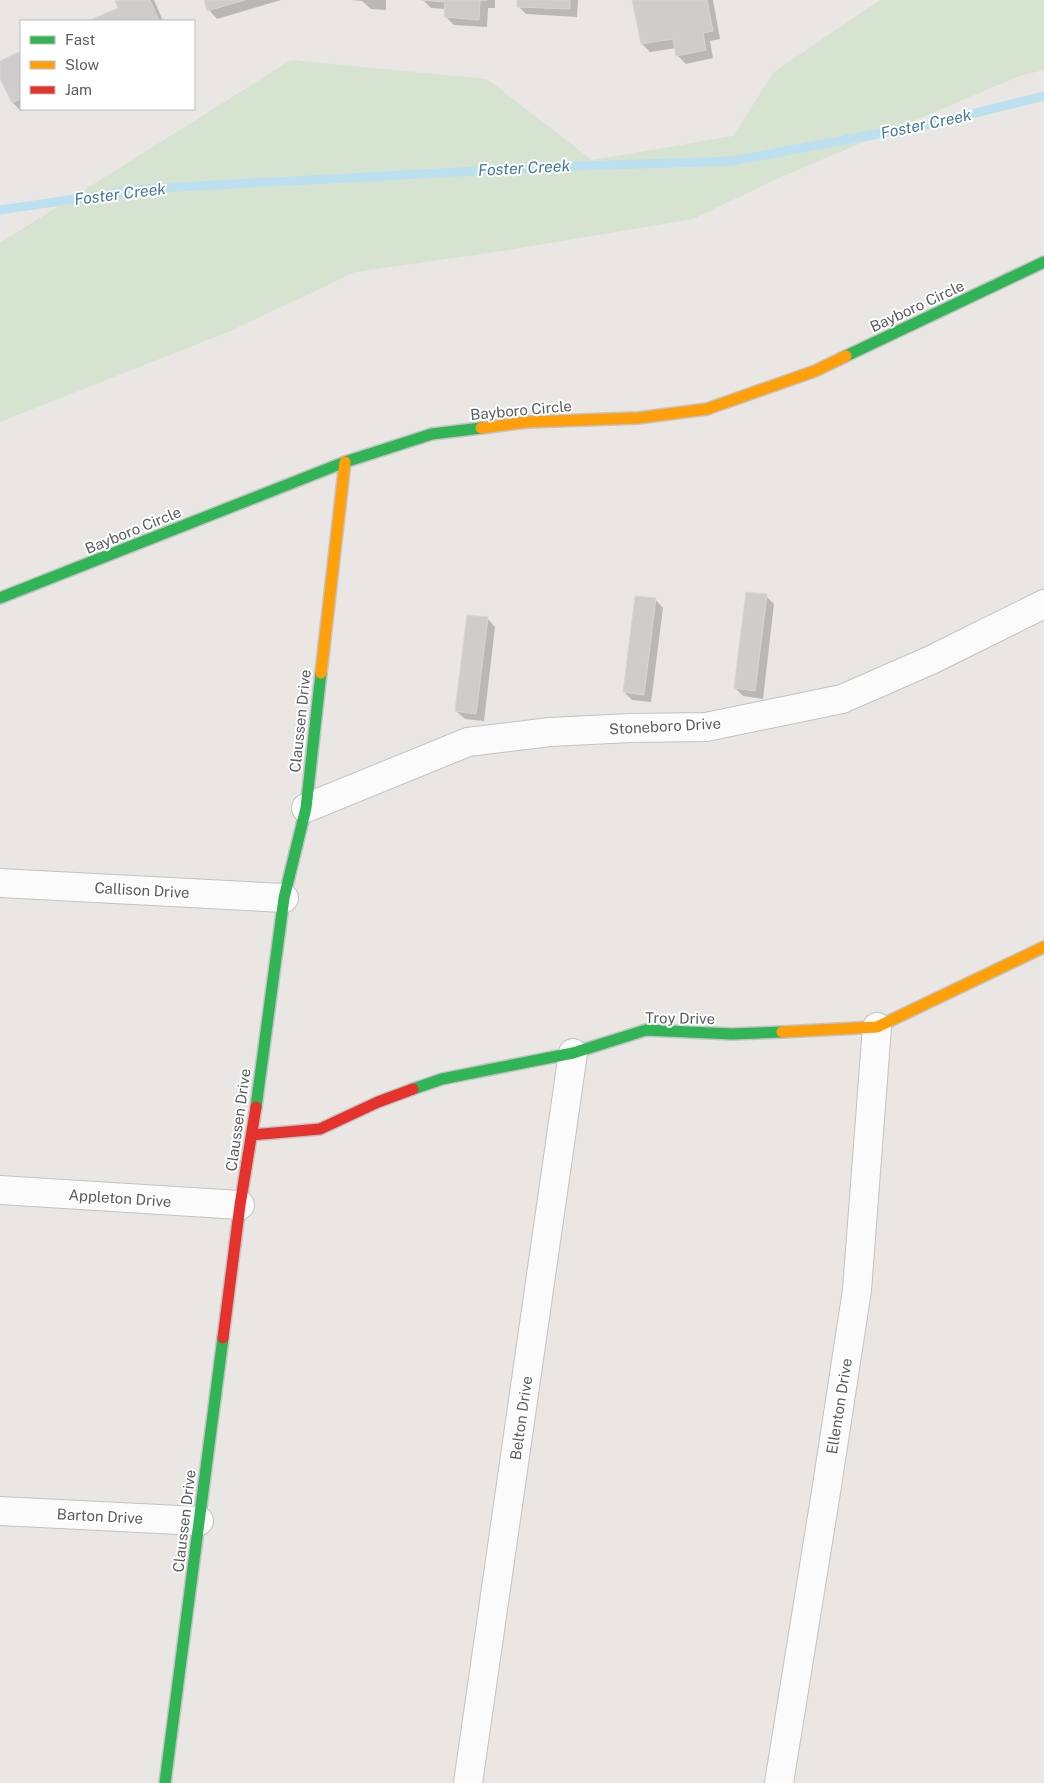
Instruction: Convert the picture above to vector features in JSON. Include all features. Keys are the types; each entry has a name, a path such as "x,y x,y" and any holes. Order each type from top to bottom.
{"street":[{"name":"Bayboro Circle","path":"0,598 344,462 432,434 527,422 638,418 707,409 815,372 1044,262"},
{"name":"Claussen Drive","path":"165,1783 240,1205 252,1135 284,898 306,808 344,462"},
{"name":"Stoneboro Drive","path":"306,808 468,742 550,732 706,727 842,699 931,660 1044,604"},
{"name":"Callison Drive","path":"0,883 284,898"},
{"name":"Troy Drive","path":"252,1135 320,1129 378,1102 442,1079 573,1053 646,1030 732,1034 877,1027 1044,946"},
{"name":"Ellenton Drive","path":"779,1783 857,1290 877,1027"},
{"name":"Belton Drive","path":"468,1783 573,1053"},
{"name":"Appleton Drive","path":"0,1190 240,1205"},
{"name":"Barton Drive","path":"0,1511 199,1522"}],"green space":[{"path":"880,0 1044,0 1044,70 1019,76 781,177 693,219 502,251 355,272 230,331 0,422 0,243 291,60 487,79 592,160 733,136 774,72"}],"building":[{"path":"150,0 159,20 90,20 118,8 115,1"},
{"path":"204,0 245,0 207,11"},
{"path":"421,0 480,0 479,20 444,17 445,2"},
{"path":"517,0 570,0 570,9 517,7"},
{"path":"632,0 707,0 713,31 703,33 706,50 676,56 673,39 641,44"},
{"path":"20,51 20,99 12,103 0,79 0,61"},
{"path":"746,592 767,594 755,691 734,688"},
{"path":"635,596 656,598 644,695 623,692"},
{"path":"467,615 488,617 476,714 455,711"}],"waterway":[{"name":"Foster Creek","path":"0,210 142,189 550,167 732,161 931,124 1044,96"}],"traffic: fast":[{"path":"846,356 1044,262"},
{"path":"0,598 345,462 432,434 481,428"},
{"path":"256,1107 284,898 306,808 321,673"},
{"path":"413,1089 442,1079 573,1053 646,1030 732,1034 782,1032"},
{"path":"165,1783 223,1338"}],"traffic: slow":[{"path":"481,428 527,422 638,418 707,409 815,371 846,356"},
{"path":"321,673 345,462"},
{"path":"782,1032 877,1027 1044,947"}],"traffic: jam":[{"path":"252,1135 320,1129 378,1102 413,1089"},
{"path":"223,1338 240,1205 256,1107"}]}
